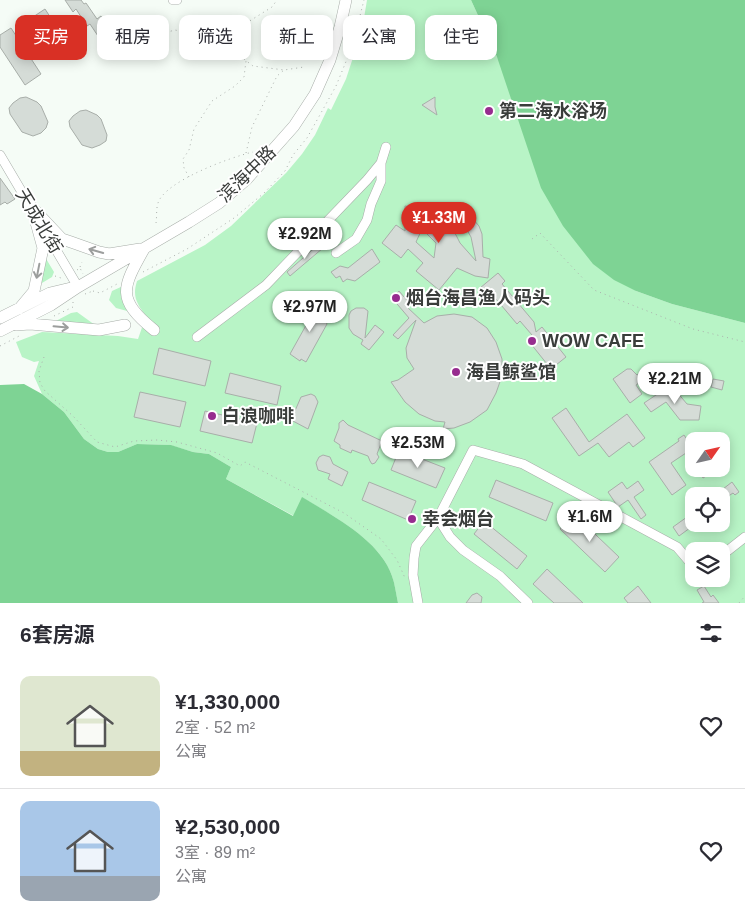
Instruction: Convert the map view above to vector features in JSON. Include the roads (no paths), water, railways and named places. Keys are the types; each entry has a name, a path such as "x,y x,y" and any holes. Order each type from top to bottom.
{"main road":[{"name":"滨海中路","path":"0,331 51,305 219,203 246,180 294,126 315,94 330,60 346,0"},
{"path":"31,206 62,239 70,242 108,254 144,248"},
{"path":"18,309 34,291 43,248 31,206"},
{"path":"144,248 128,279 127,296 134,313 154,330"},
{"name":"滨海中路","path":"0,318 50,293 78,287"},
{"path":"12,325 30,324 100,330 125,325"}],"street":[{"path":"336,253 356,239 367,220 371,204 381,181 381,163 386,147"},
{"name":"天成北街","path":"0,155 78,287"},
{"path":"197,337 266,285 294,254 320,230 381,163"},
{"path":"418,603 413,575 416,546 438,518 473,450 523,464 677,547 685,556"},
{"path":"438,518 450,537 463,550 500,576 528,603"},
{"path":"730,549 745,537"}],"place":[{"name":"第二海水浴场","path":"489,111"},
{"name":"烟台海昌渔人码头","path":"396,298"},
{"name":"WOW CAFE","path":"532,341"},
{"name":"海昌鲸鲨馆","path":"456,372"},
{"name":"白浪咖啡","path":"212,416"},
{"name":"幸会烟台","path":"412,519"}]}
